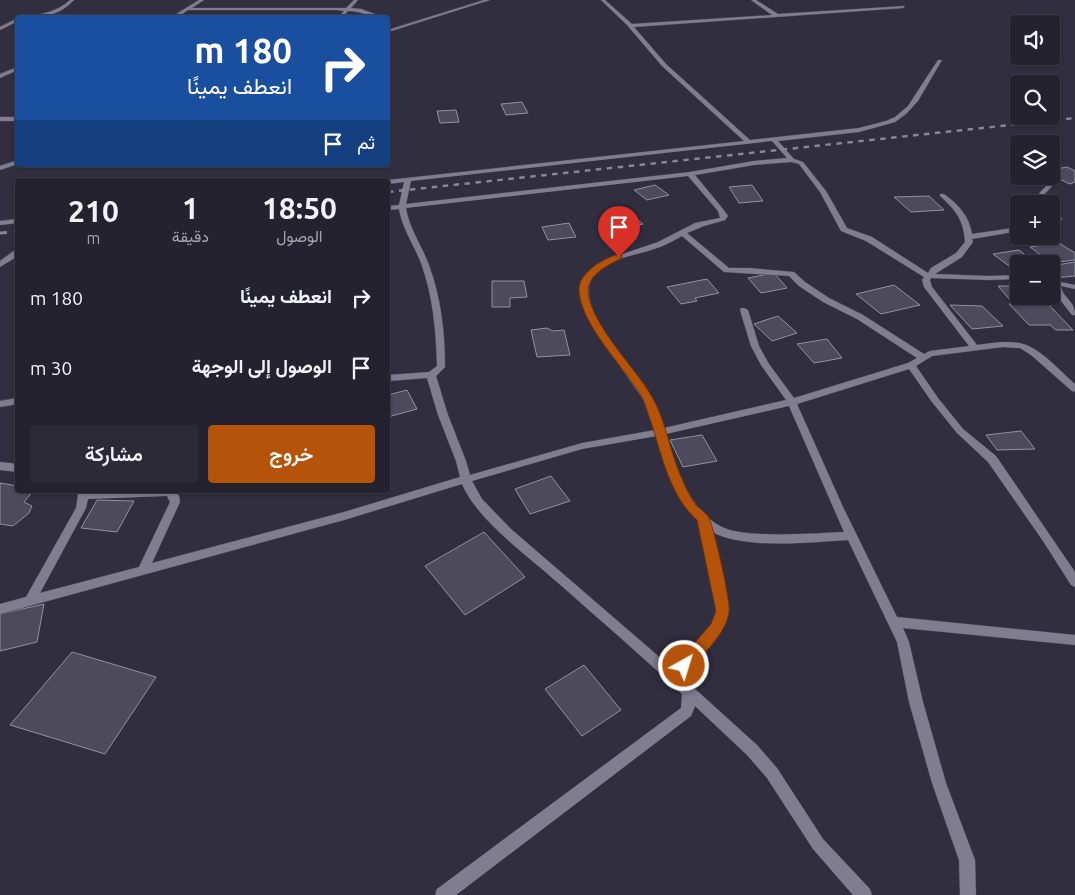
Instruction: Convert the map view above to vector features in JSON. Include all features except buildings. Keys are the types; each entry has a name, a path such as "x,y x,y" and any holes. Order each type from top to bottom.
{"street":[{"path":"42,15 56,12 66,7 72,0"},
{"path":"177,15 202,0"},
{"path":"342,15 356,0"},
{"path":"390,30 488,0"},
{"path":"603,0 630,26 664,65 750,143"},
{"path":"753,0 777,16"},
{"path":"630,26 903,7"},
{"path":"186,9 347,10 375,15"},
{"path":"0,29 15,21"},
{"path":"393,21 410,25"},
{"path":"390,182 859,130 886,123 898,117 910,107 940,62"},
{"path":"0,76 15,69"},
{"path":"0,119 15,119"},
{"path":"774,140 792,160"},
{"path":"390,208 690,174 754,163 792,160 801,163 823,191 844,230 869,239 928,276 1010,277"},
{"path":"0,168 15,163"},
{"path":"690,174 724,216 719,220 699,224 663,243 605,263 590,276 585,283 584,291 596,327 610,343 648,398 676,479 691,508 716,530 731,536 815,538 851,536"},
{"path":"390,378 431,375 441,367 441,332 436,301 426,266 402,206 408,180"},
{"path":"1041,195 1050,185"},
{"path":"942,195 960,210 966,221 969,242 959,254 934,270 926,280 928,287 974,347"},
{"path":"0,223 15,221"},
{"path":"969,237 1010,230"},
{"path":"682,232 727,270 792,274 802,284 826,300 860,317 924,358"},
{"path":"0,265 15,254"},
{"path":"1060,283 1075,287"},
{"path":"1060,294 1075,313"},
{"path":"744,310 755,346 765,365 792,402 851,536 903,642 916,702 939,784 966,860 968,895"},
{"path":"0,610 344,516 582,446 660,432 792,402 911,365 930,354 974,347 1012,344 1022,346 1034,353 1075,389"},
{"path":"911,365 935,400 960,431 992,458 1075,582"},
{"path":"431,375 466,480 478,502 507,532 646,652 724,723 772,773 818,844 864,895"},
{"path":"0,404 15,402"},
{"path":"0,466 15,468"},
{"path":"30,602 81,508 82,493"},
{"path":"143,571 174,502 174,496 170,493"},
{"path":"443,895 686,712 690,702 690,694 684,669 685,663 717,627 723,611 715,566 703,518"},
{"path":"893,622 1075,640"}],"railway":[{"path":"390,192 1075,118"},
{"path":"0,233 15,232"}],"route":[{"path":"619,257 605,263 585,283 584,291 591,316 596,327 610,343 648,398 676,479 691,508 703,518 720,589 723,611 717,627 692,653 684,666"}]}
